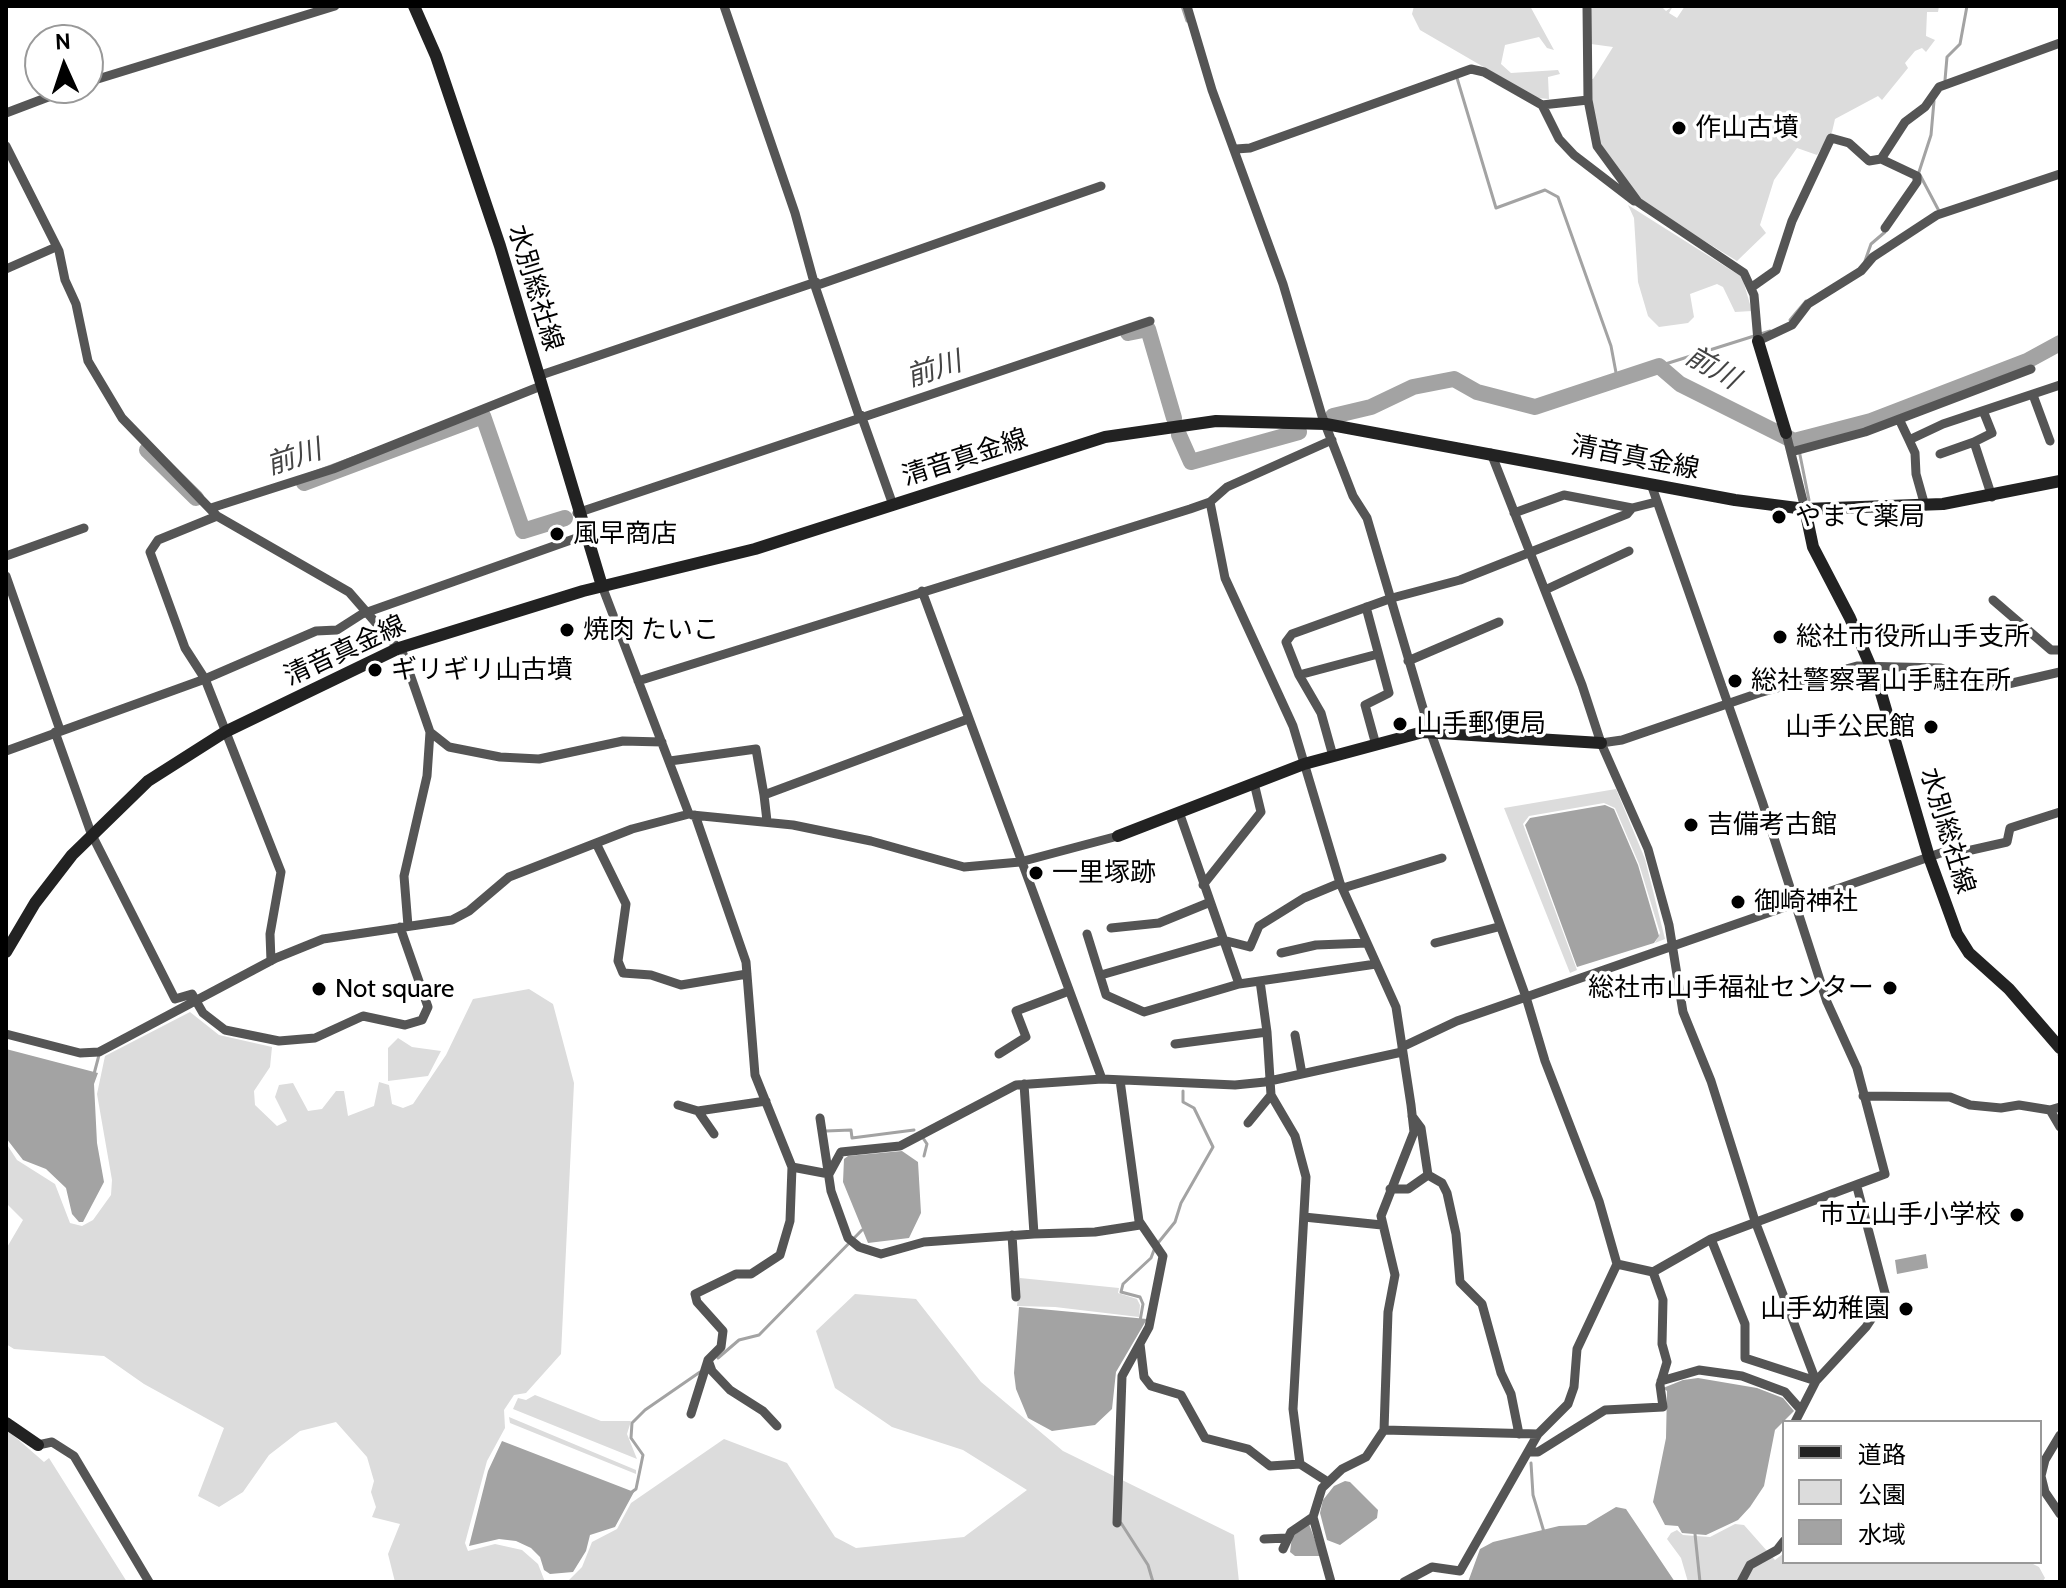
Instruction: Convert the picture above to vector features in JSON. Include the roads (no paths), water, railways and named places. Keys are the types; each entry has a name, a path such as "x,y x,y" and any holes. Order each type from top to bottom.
{"main road":[{"name":"水別総社線","path":"414,6 463,131 577,513 602,586"},
{"path":"1758,337 1791,444"},
{"name":"清音真金線","path":"6,952 35,903 91,833 157,775 225,732 399,648 602,586 755,549 1075,445 1145,429 1242,420 1326,424 1805,509 1925,506 1992,497 2060,481"},
{"name":"水別総社線","path":"1805,509 1813,547 1871,665 1895,734 1929,857 1957,934 1969,953 2009,989 2060,1048"},
{"path":"1118,836 1304,764 1432,732 1601,743"},
{"path":"6,1423 38,1445"}],"street":[{"path":"104,77 335,6"},
{"path":"724,6 893,505"},
{"path":"1187,6 1212,90 1236,149 1326,424 1353,496 1367,518 1408,661 1498,927 1526,997 1545,1061 1599,1201 1617,1264 1577,1349 1574,1387 1568,1404 1538,1434 1531,1452 1460,1571"},
{"path":"1587,6 1588,100 1597,146 1638,202"},
{"path":"1881,159 1905,122 1925,107 1939,87 2060,43"},
{"path":"1236,149 1250,148 1465,69 1484,72 1542,105 1559,139 1625,197 1638,202 1738,266 1752,287 1758,337 1792,325 1808,304 1861,271 1873,257 1940,214 2060,174"},
{"path":"1542,105 1588,100"},
{"path":"6,113 30,104"},
{"path":"1752,287 1776,270 1792,221 1831,138 1849,143 1869,161 1881,159 1917,176 1917,182 1885,228"},
{"path":"6,146 56,247 65,280 76,304 88,361 122,418 214,512 349,592 399,648 430,732 427,776 404,876 404,927 428,1007 422,1020 414,1024 387,1023 363,1016 315,1038 267,1040 225,1030 211,1022 192,994 175,999 91,833 6,576"},
{"path":"271,961 270,934 281,872 205,679 185,648 151,547 158,540 214,512 333,469 680,325 816,284 1101,186"},
{"path":"6,269 56,247"},
{"path":"577,513 1150,321"},
{"path":"1805,509 1791,444 1865,432 2031,369"},
{"path":"1909,440 1943,424 1984,413 2060,385"},
{"path":"2033,395 2050,441"},
{"path":"1940,454 1992,433 1984,413"},
{"path":"1899,419 1915,453 1916,474 1925,506"},
{"path":"638,681 1210,502 1227,487 1332,440"},
{"path":"1974,442 1992,497"},
{"path":"1491,453 1601,743 1648,849 1673,946 1683,1012 1711,1081 1755,1221 1816,1381"},
{"path":"1617,1264 1653,1272 1711,1239 1885,1174 1857,1068 1827,1002 1651,484"},
{"path":"1514,513 1564,495 1632,508 1656,502"},
{"path":"1210,502 1225,578 1293,726 1342,885 1396,1007 1414,1132 1390,1189 1382,1225 1395,1275 1388,1312 1384,1430 1366,1457 1322,1488 1313,1517 1331,1582"},
{"path":"1333,756 1321,713 1299,675 1286,642 1292,634 1392,598 1460,580 1627,514 1632,508"},
{"path":"6,556 84,528"},
{"path":"6,751 205,679 316,631 337,630 366,613 585,535"},
{"path":"1545,590 1629,551"},
{"path":"602,586 741,943 747,974 755,1075 792,1167 790,1221 780,1255 751,1274 736,1274 695,1294 723,1331 721,1347 708,1360 691,1414"},
{"path":"922,591 1102,1079"},
{"path":"1993,600 2051,650 2060,650"},
{"path":"1366,607 1389,693 1365,705 1376,745"},
{"path":"1408,661 1499,622"},
{"path":"1299,675 1378,654"},
{"path":"1601,743 1622,740 1829,671 1871,665 1941,668 1972,683 1995,687 2060,672"},
{"path":"764,795 968,719"},
{"path":"430,732 449,747 500,757 539,759 623,741 662,742"},
{"path":"670,761 756,749 767,821"},
{"path":"1203,885 1261,812 1254,783"},
{"path":"1179,812 1208,903 1239,984"},
{"path":"829,1174 841,1152 900,1146 997,1094 1024,1084 1102,1079 1208,1086 1271,1081 1402,1049 1457,1021 1952,849 1967,851 2007,842 2010,828 2060,812"},
{"path":"6,1034 80,1053 99,1052 271,961 323,939 462,915 509,877 632,829 692,815 767,821 871,841 964,867 1020,862 1118,836"},
{"path":"596,843 626,904 627,920 618,961 623,973 651,975 681,985 747,974"},
{"path":"1101,975 1223,940 1250,947 1259,926 1304,898 1442,858"},
{"path":"1111,928 1159,923 1208,903"},
{"path":"1435,943 1498,927"},
{"path":"1087,934 1106,995 1144,1012 1239,984 1376,964"},
{"path":"1281,953 1316,945 1367,943"},
{"path":"1260,981 1271,1095 1295,1136 1302,1158 1306,1195 1293,1409 1300,1464"},
{"path":"999,1054 1026,1037 1016,1011 1069,991"},
{"path":"1175,1044 1267,1032"},
{"path":"1295,1035 1302,1074"},
{"path":"1117,1523 1122,1376 1149,1327 1163,1269 1163,1256 1140,1225 1124,1130 1120,1080"},
{"path":"1024,1084 1034,1234"},
{"path":"1248,1123 1271,1095"},
{"path":"1863,1096 1950,1097 1970,1105 2001,1108 2024,1105 2055,1109 2060,1127"},
{"path":"678,1105 698,1111 766,1101"},
{"path":"698,1111 714,1134"},
{"path":"1412,1116 1421,1128 1428,1175"},
{"path":"820,1118 829,1174 850,1239 881,1254 924,1242 1095,1232 1140,1225"},
{"path":"792,1167 829,1174"},
{"path":"1390,1189 1408,1189 1428,1175"},
{"path":"1428,1175 1442,1183 1447,1193 1456,1234 1460,1282 1482,1304 1501,1373 1511,1394 1519,1434"},
{"path":"1796,1420 1816,1381 1866,1327 1886,1297 1857,1187"},
{"path":"1304,1217 1382,1225"},
{"path":"1012,1235 1016,1297"},
{"path":"1711,1239 1745,1324 1745,1358 1816,1381"},
{"path":"1531,1452 1538,1452 1605,1410 1663,1407 1661,1381 1667,1362 1662,1344 1663,1300 1653,1272"},
{"path":"1140,1344 1144,1377 1151,1386 1181,1395 1205,1438 1248,1449 1270,1466 1300,1464 1328,1482"},
{"path":"708,1360 720,1381 777,1426"},
{"path":"1661,1381 1699,1370 1742,1376 1785,1392 1801,1410"},
{"path":"1384,1430 1538,1434"},
{"path":"2042,1466 2060,1435"},
{"path":"38,1445 52,1442 74,1456 149,1582"},
{"path":"2042,1474 2045,1492 2060,1514"},
{"path":"1283,1549 1287,1538 1302,1522 1313,1517"},
{"path":"1264,1539 1287,1538"},
{"path":"1741,1582 1750,1565 1777,1550 1782,1544"},
{"path":"1404,1582 1432,1567 1460,1571"},
{"path":"1460,1571 1464,1582"}],"water":[{"path":"1605,805 1614,809 1638,865 1659,936 1654,943 1577,967 1525,825 1530,818"},
{"path":"6,1049 98,1073 94,1084 97,1143 104,1182 83,1222 72,1214 66,1188 46,1169 23,1160 6,1138"},
{"path":"902,1151 918,1162 921,1213 909,1238 868,1243 843,1182 844,1159 848,1156"},
{"path":"1926,1254 1928,1268 1897,1274 1895,1260"},
{"path":"1019,1307 1147,1319 1116,1372 1112,1409 1095,1425 1052,1431 1028,1418 1016,1389 1014,1373"},
{"path":"1698,1378 1757,1388 1783,1398 1794,1411 1775,1430 1764,1486 1750,1507 1738,1520 1706,1535 1682,1533 1678,1526 1665,1525 1653,1502 1666,1438 1667,1391 1663,1388"},
{"path":"502,1441 634,1492 615,1527 590,1535 586,1551 573,1572 550,1574 544,1570 540,1557 531,1548 516,1541 499,1539 469,1546 488,1471"},
{"path":"1350,1482 1378,1510 1377,1518 1340,1545 1327,1540 1320,1513 1323,1500 1334,1486"},
{"path":"1616,1507 1626,1509 1675,1582 1468,1582 1480,1549 1493,1542 1559,1526 1586,1525"},
{"path":"1309,1524 1321,1556 1295,1556 1290,1552 1292,1537"}],"waterway":[{"path":"1182,6 1187,21"},
{"path":"1945,80 1947,57 1960,44 1967,6"},
{"path":"1457,78 1496,208 1545,190 1558,197 1611,346 1617,378"},
{"path":"1918,175 1931,135 1934,101"},
{"path":"1920,175 1939,211"},
{"path":"1865,261 1871,244 1885,232"},
{"path":"1790,320 1806,301"},
{"name":"前川","path":"1128,333 1148,329 1174,418"},
{"path":"1659,366 1770,331"},
{"name":"前川","path":"1333,416 1371,407 1413,387 1454,379 1477,392 1535,407 1659,366 1680,384 1794,441 1871,421 2027,361 2060,343"},
{"name":"前川","path":"304,483 483,416 523,531 565,518"},
{"name":"前川","path":"1179,435 1191,462 1299,432"},
{"path":"1797,440 1809,500"},
{"name":"前川","path":"147,450 196,498"},
{"path":"94,1074 99,1055"},
{"path":"1158,1243 1175,1222 1181,1203 1213,1147 1194,1108 1183,1102 1183,1091"},
{"path":"826,1131 851,1130 852,1138 914,1130"},
{"path":"923,1138 927,1144 924,1156"},
{"path":"718,1358 739,1340 759,1335 862,1230"},
{"path":"1140,1321 1143,1304 1140,1297 1121,1292 1123,1284 1151,1258 1154,1250"},
{"path":"629,1494 636,1489 643,1455 631,1438 632,1423 645,1410 700,1372"},
{"path":"1531,1463 1533,1495 1544,1532"},
{"path":"1121,1523 1148,1565 1153,1582"},
{"path":"1695,1534 1700,1582"}],"place":[{"name":"作山古墳","path":"1679,128"},
{"name":"やまて薬局","path":"1779,517"},
{"name":"風早商店","path":"557,534"},
{"name":"焼肉 たいこ","path":"567,630"},
{"name":"総社市役所山手支所","path":"1780,637"},
{"name":"ギリギリ山古墳","path":"375,670"},
{"name":"総社警察署山手駐在所","path":"1735,681"},
{"name":"山手郵便局","path":"1400,724"},
{"name":"山手公民館","path":"1931,727"},
{"name":"吉備考古館","path":"1691,825"},
{"name":"一里塚跡","path":"1036,873"},
{"name":"御崎神社","path":"1738,902"},
{"name":"総社市山手福祉センター","path":"1890,988"},
{"name":"Not square","path":"319,989"},
{"name":"市立山手小学校","path":"2017,1215"},
{"name":"山手幼稚園","path":"1906,1309"}]}
